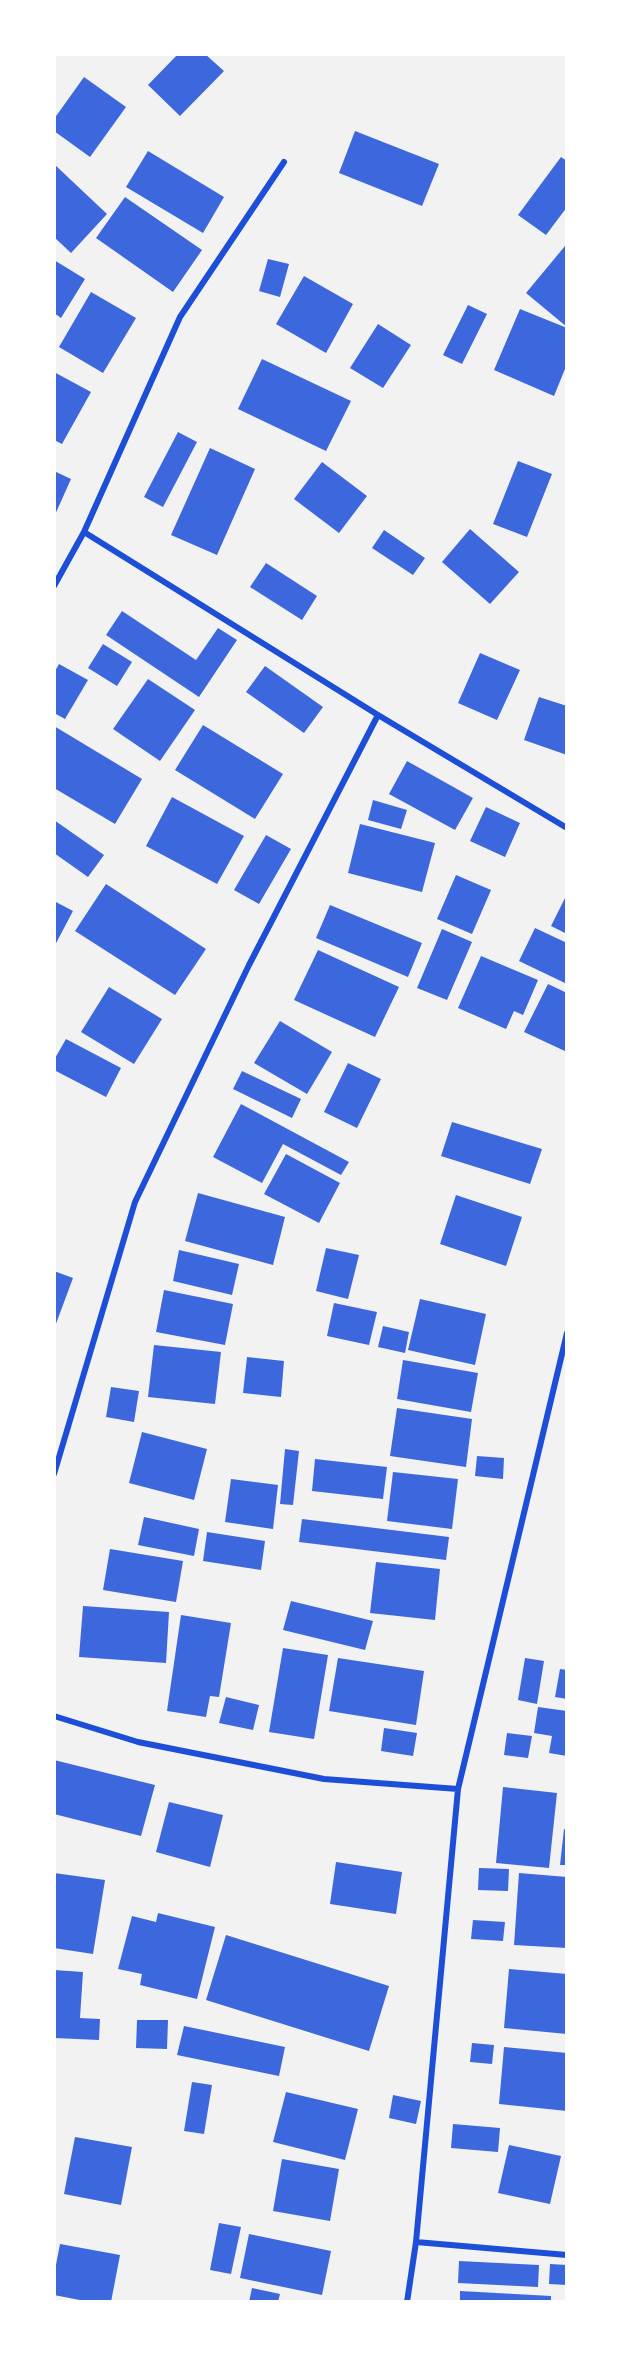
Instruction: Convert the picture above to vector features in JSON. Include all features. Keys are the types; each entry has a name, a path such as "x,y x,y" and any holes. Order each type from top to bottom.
{"street":[{"path":"54,586 84,532 180,317 284,162"},
{"path":"84,532 378,715 567,828"},
{"path":"54,1474 135,1202 249,965 378,715"},
{"path":"407,2302 416,2242 458,1789 567,1333"},
{"path":"54,1716 138,1742 324,1779 458,1789"},
{"path":"416,2242 567,2255"}],"building":[{"path":"178,54 205,54 224,71 180,116 148,85"},
{"path":"84,77 126,107 90,157 54,131 54,119"},
{"path":"355,131 439,164 422,206 339,173"},
{"path":"148,151 224,197 203,233 126,187"},
{"path":"561,157 567,161 567,207 546,235 518,215"},
{"path":"54,164 107,214 71,253 54,237"},
{"path":"125,197 202,250 173,292 96,238"},
{"path":"565,246 567,248 567,327 526,293"},
{"path":"268,259 289,264 280,297 259,291"},
{"path":"54,260 85,279 61,318 54,313"},
{"path":"304,276 353,304 326,353 276,324"},
{"path":"91,292 136,318 103,373 59,347"},
{"path":"468,305 487,314 462,364 443,355"},
{"path":"520,309 567,328 567,364 554,396 494,370"},
{"path":"378,324 411,345 383,388 350,368"},
{"path":"262,359 351,401 326,451 238,409"},
{"path":"54,372 91,392 62,444 54,440"},
{"path":"178,432 197,442 163,507 144,497"},
{"path":"210,448 255,469 217,555 171,535"},
{"path":"518,461 552,474 527,537 493,524"},
{"path":"322,462 367,496 339,533 294,499"},
{"path":"54,471 71,479 54,517"},
{"path":"470,529 519,572 490,604 442,562"},
{"path":"384,530 425,558 413,575 372,548"},
{"path":"266,563 317,596 302,620 250,587"},
{"path":"122,611 196,660 218,628 237,640 199,697 106,635"},
{"path":"103,644 132,662 117,686 88,668"},
{"path":"480,653 520,670 497,720 458,703"},
{"path":"59,664 88,680 65,719 54,713 54,673"},
{"path":"265,666 323,707 304,733 246,692"},
{"path":"148,679 195,710 160,761 113,729"},
{"path":"539,697 567,706 567,755 524,740"},
{"path":"203,725 283,774 255,819 175,770"},
{"path":"54,726 142,779 115,824 54,788"},
{"path":"407,761 473,798 455,830 389,794"},
{"path":"172,797 244,836 217,884 146,846"},
{"path":"373,800 407,810 401,829 368,820"},
{"path":"486,807 520,823 505,857 470,841"},
{"path":"54,820 104,855 88,877 54,853"},
{"path":"360,824 435,843 422,892 348,873"},
{"path":"266,835 291,849 259,904 234,890"},
{"path":"456,875 491,890 472,934 437,919"},
{"path":"106,884 206,949 175,995 75,931"},
{"path":"567,894 567,934 551,926"},
{"path":"54,901 73,911 54,947"},
{"path":"330,905 422,943 408,977 316,938"},
{"path":"535,928 567,943 567,984 519,961"},
{"path":"442,929 472,942 447,1000 417,988"},
{"path":"318,950 399,987 375,1037 294,1000"},
{"path":"481,956 538,980 523,1015 514,1011 506,1029 458,1008"},
{"path":"548,984 567,993 567,1052 524,1032"},
{"path":"109,987 162,1019 134,1064 81,1032"},
{"path":"280,1021 332,1052 307,1094 254,1063"},
{"path":"66,1039 121,1068 106,1097 54,1070 54,1060"},
{"path":"348,1063 381,1079 357,1128 324,1112"},
{"path":"242,1071 301,1099 292,1118 233,1089"},
{"path":"241,1104 349,1162 341,1175 283,1144 262,1183 213,1157"},
{"path":"452,1122 542,1149 530,1184 441,1156"},
{"path":"286,1154 340,1183 319,1223 264,1194"},
{"path":"198,1193 285,1217 273,1265 185,1241"},
{"path":"456,1195 522,1217 506,1266 440,1244"},
{"path":"326,1248 359,1255 348,1299 316,1291"},
{"path":"179,1250 239,1264 232,1295 173,1281"},
{"path":"54,1271 73,1278 54,1329"},
{"path":"164,1290 233,1304 225,1345 156,1332"},
{"path":"420,1299 486,1314 475,1365 408,1350"},
{"path":"334,1303 377,1312 369,1345 327,1336"},
{"path":"383,1326 409,1332 405,1353 378,1347"},
{"path":"154,1345 221,1352 215,1404 148,1397"},
{"path":"247,1357 284,1361 281,1397 243,1393"},
{"path":"403,1360 478,1373 471,1412 397,1399"},
{"path":"111,1387 139,1391 134,1422 106,1417"},
{"path":"397,1408 472,1419 466,1467 390,1456"},
{"path":"142,1432 207,1449 194,1500 129,1483"},
{"path":"285,1449 299,1451 293,1505 280,1504"},
{"path":"477,1456 504,1458 503,1479 475,1476"},
{"path":"315,1459 387,1467 383,1499 312,1491"},
{"path":"393,1472 458,1479 452,1529 387,1521"},
{"path":"231,1479 278,1485 273,1529 225,1522"},
{"path":"144,1517 199,1529 194,1556 138,1545"},
{"path":"302,1519 449,1537 446,1560 299,1542"},
{"path":"207,1532 265,1541 261,1570 203,1561"},
{"path":"110,1549 183,1561 176,1602 103,1590"},
{"path":"376,1562 440,1569 435,1620 370,1613"},
{"path":"291,1601 373,1621 365,1650 283,1630"},
{"path":"83,1606 169,1612 166,1663 79,1657"},
{"path":"181,1615 231,1623 219,1697 210,1696 206,1717 167,1711"},
{"path":"283,1648 328,1655 314,1739 269,1732"},
{"path":"338,1658 424,1671 416,1725 329,1711"},
{"path":"525,1658 544,1661 537,1704 518,1700"},
{"path":"560,1669 567,1670 567,1699 555,1697"},
{"path":"226,1697 259,1705 253,1730 219,1723"},
{"path":"538,1707 567,1711 567,1756 549,1753 552,1736 534,1733"},
{"path":"384,1728 417,1733 413,1756 381,1751"},
{"path":"507,1733 532,1736 528,1758 504,1755"},
{"path":"54,1760 155,1785 141,1836 54,1814"},
{"path":"503,1787 557,1793 549,1868 496,1863"},
{"path":"169,1802 223,1815 210,1867 156,1852"},
{"path":"564,1829 567,1830 567,1865 560,1865"},
{"path":"336,1862 402,1872 396,1914 330,1904"},
{"path":"479,1868 509,1869 508,1891 478,1890"},
{"path":"54,1873 105,1880 93,1954 54,1948"},
{"path":"519,1873 567,1877 567,1948 514,1945"},
{"path":"158,1913 215,1927 197,1999 140,1985 142,1974 118,1969 132,1916 156,1922"},
{"path":"473,1920 505,1922 503,1941 471,1939"},
{"path":"226,1935 389,1986 369,2051 206,2000"},
{"path":"509,1969 567,1974 567,2034 504,2028"},
{"path":"54,1970 83,1972 80,2018 100,2019 99,2040 54,2038"},
{"path":"137,2020 168,2020 167,2049 136,2048"},
{"path":"184,2026 285,2047 279,2076 177,2055"},
{"path":"472,2043 494,2045 492,2064 470,2062"},
{"path":"504,2047 567,2053 567,2111 499,2104"},
{"path":"192,2082 212,2085 204,2134 184,2131"},
{"path":"286,2092 358,2109 345,2160 273,2142"},
{"path":"393,2095 421,2101 416,2124 389,2118"},
{"path":"453,2124 500,2128 498,2152 451,2148"},
{"path":"75,2137 132,2147 121,2205 64,2194"},
{"path":"509,2145 561,2156 550,2204 498,2193"},
{"path":"282,2159 339,2169 330,2221 273,2211"},
{"path":"219,2223 241,2227 231,2274 210,2270"},
{"path":"249,2234 331,2251 322,2295 240,2278"},
{"path":"60,2244 120,2255 111,2302 90,2302 54,2295 54,2275"},
{"path":"459,2261 539,2265 538,2287 458,2283"},
{"path":"550,2264 567,2265 567,2285 549,2284"},
{"path":"252,2288 280,2294 278,2302 249,2302"},
{"path":"460,2291 551,2296 551,2302 460,2302"}]}
